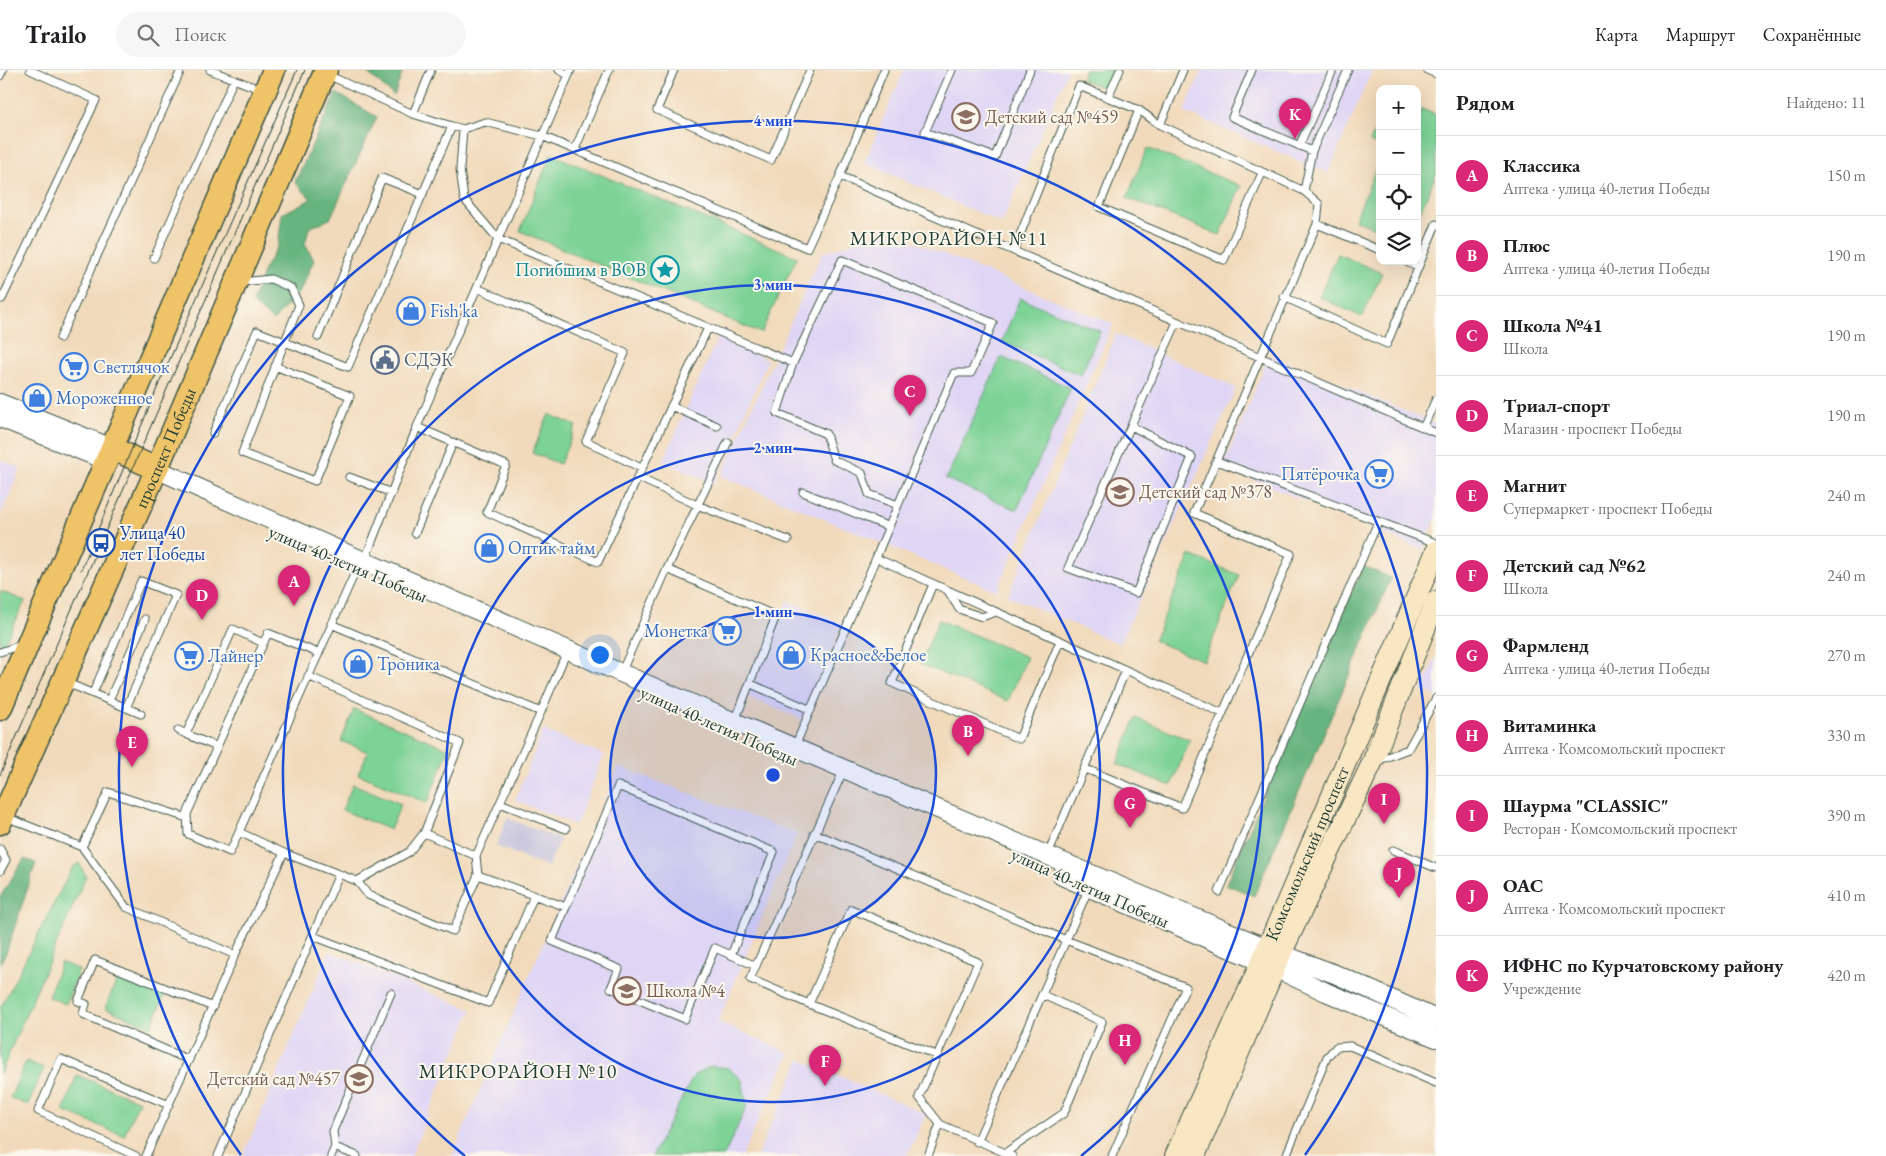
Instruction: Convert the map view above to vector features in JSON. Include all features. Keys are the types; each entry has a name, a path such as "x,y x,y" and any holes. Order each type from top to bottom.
{"main road":[{"path":"0,709 110,455 188,266 274,70"},
{"name":"проспект Победы","path":"2,820 154,474 326,72"},
{"name":"улица 40-летия Победы","path":"110,455 154,474"},
{"name":"Комсомольский проспект","path":"1195,1156 1271,958 1436,551"},
{"name":"Комсомольский проспект","path":"1175,1156 1271,958 1372,763 1436,601"}],"street":[{"name":"улица 40-летия Победы","path":"0,404 110,455"},
{"name":"улица 40-летия Победы","path":"0,418 110,455"},
{"name":"улица 40-летия Победы","path":"154,474 361,565 564,658 619,677 1044,862 1271,958 1326,992 1436,1038"},
{"path":"361,565 619,677 795,746"},
{"name":"улица 40-летия Победы","path":"795,746 842,773"},
{"name":"улица 40-летия Победы","path":"1044,862 1089,887 1271,958 1335,974 1436,1020"}],"lane":[{"path":"0,76 3,70"},
{"path":"0,298 2,299 96,100 30,70"},
{"path":"60,338 181,70"},
{"path":"210,70 264,92"},
{"path":"413,114 431,70"},
{"path":"318,653 268,633 187,814 188,834 230,852 331,624 361,565 392,493 417,427 570,72 559,70"},
{"path":"575,149 609,70"},
{"path":"674,70 656,110 771,160 810,70"},
{"path":"326,72 413,114 452,126 463,129 485,122 542,136 806,248 840,176 884,70"},
{"path":"952,70 925,132 995,157 1030,70"},
{"path":"1108,97 1120,70"},
{"path":"1160,125 1183,70"},
{"path":"1252,70 1232,117 1312,151"},
{"path":"1299,146 1333,70"},
{"path":"1304,191 1312,151 1348,70"},
{"path":"1427,70 1436,74"},
{"path":"154,258 234,80"},
{"path":"1014,250 1079,86 1139,110 1160,125 1304,191 1319,204 1317,224 1194,513 1291,554 1182,808 1086,769"},
{"path":"1139,110 1099,207 1224,260 1262,172"},
{"path":"213,433 258,331 348,367 452,126"},
{"path":"463,129 460,169 464,199 498,239 793,364"},
{"path":"840,176 1436,433"},
{"path":"318,337 382,178 422,194"},
{"path":"1317,224 1376,248"},
{"path":"1284,298 1387,344 1436,224"},
{"path":"795,746 876,558 954,373 971,373 993,323 842,260 793,364 777,413 826,434 834,460 862,473 869,494 898,505"},
{"path":"1413,265 1417,267"},
{"path":"236,282 271,279 291,288 299,305 284,342 242,453 315,481 350,396 275,366"},
{"path":"477,288 625,353 586,441 641,468"},
{"path":"1131,426 1192,457 1136,593 1068,568 1177,322"},
{"path":"417,427 506,466 487,512 598,562 708,328"},
{"path":"1424,428 1436,399"},
{"path":"671,406 717,426"},
{"path":"619,677 667,569 728,442"},
{"path":"414,533 453,443"},
{"path":"1217,461 1436,543"},
{"path":"349,477 392,493"},
{"path":"637,477 697,505 788,540"},
{"path":"803,492 889,527"},
{"path":"1220,892 1378,522"},
{"path":"876,558 1222,713"},
{"path":"667,569 776,616 735,721"},
{"path":"93,693 141,581 176,595 126,708"},
{"path":"933,584 892,683 1018,739 1060,641"},
{"path":"948,590 959,609 982,617 996,612"},
{"path":"109,700 145,619"},
{"path":"331,624 541,712"},
{"path":"186,734 234,629 263,643"},
{"path":"0,652 29,642"},
{"path":"239,832 284,853 357,881 368,895 453,931 478,874 476,856 564,658"},
{"path":"1044,862 1086,769 1126,670"},
{"path":"308,676 460,743 424,833 409,852 357,881"},
{"path":"62,681 141,714"},
{"path":"751,684 811,710"},
{"path":"1372,763 1408,749 1436,698"},
{"path":"178,730 217,748"},
{"path":"842,773 750,979 936,1055"},
{"path":"731,955 774,852 618,786 552,941 619,969 611,988 685,1019 715,948 756,966"},
{"path":"82,847 108,792 187,818"},
{"path":"500,803 566,829"},
{"path":"2,820 82,847 126,907 235,955"},
{"path":"424,833 476,856"},
{"path":"814,833 1066,940 1186,987 1112,1156"},
{"path":"0,849 6,860 0,872"},
{"path":"1393,850 1436,868"},
{"path":"146,1156 235,955 284,853"},
{"path":"218,1156 339,874"},
{"path":"478,874 566,907"},
{"path":"977,1142 1089,887"},
{"path":"313,936 488,1003 534,896"},
{"path":"809,1004 851,910 978,962 919,1097 940,1124 977,1142 1008,1154 1064,1113 1102,1022 1043,995"},
{"path":"189,1060 83,1014 86,1004 78,1001 95,960 213,1006"},
{"path":"331,1156 335,1147 333,1131 391,993"},
{"path":"1286,1156 1327,1057 1336,1047 1350,1046 1436,1083"},
{"path":"136,1156 38,1111 61,1059 169,1105"},
{"path":"928,1156 940,1124"},
{"path":"335,1147 357,1156"}],"shaded area":[{"name":"Детский сад №459","path":"904,70 1068,70 1002,223 864,163"},
{"path":"1202,70 1372,70 1328,173 1184,112"},
{"path":"888,231 1113,324 997,591 721,476 822,253"},
{"name":"Детский сад №378","path":"1116,334 1236,388 1120,644 1008,596"},
{"path":"718,337 768,360 714,484 663,461"},
{"path":"1269,355 1436,424 1436,519 1423,550 1223,467"},
{"path":"0,460 21,468 0,516"},
{"path":"788,601 842,623 802,719 748,697"},
{"path":"1436,657 1436,696 1422,690"},
{"path":"543,730 604,755 576,825 515,800"},
{"name":"Школа №4","path":"619,767 797,834 718,1022 790,1053 742,1156 452,1156"},
{"path":"507,818 560,839 548,867 496,846"},
{"name":"Детский сад №457","path":"329,951 472,1010 411,1156 243,1156"},
{"path":"800,1059 926,1114 907,1156 757,1156"}],"green space":[{"path":"364,70 403,70 394,96"},
{"path":"1085,70 1112,70 1104,88 1081,79"},
{"path":"336,93 377,117 330,219 309,228 305,244 314,260 300,291 273,321 252,302 264,270 278,245 282,214 311,199 295,182"},
{"path":"1422,109 1436,115 1436,174 1421,210 1421,130"},
{"path":"1376,128 1376,144 1370,142"},
{"path":"1147,148 1241,186 1220,235 1127,198"},
{"path":"551,154 797,257 761,333 520,231"},
{"path":"1376,169 1376,228 1355,220"},
{"path":"1338,254 1382,273 1362,317 1319,297"},
{"path":"1020,298 1100,331 1081,375 1002,342"},
{"path":"1001,357 1071,388 1017,510 946,479"},
{"path":"549,414 576,426 560,464 532,453"},
{"path":"1190,555 1239,575 1204,661 1154,641"},
{"path":"1363,566 1391,578 1254,896 1226,884"},
{"path":"0,591 25,601 4,644 0,646"},
{"path":"939,620 1027,657 1008,701 920,664"},
{"path":"354,709 449,749 427,803 358,774 368,752 341,741"},
{"path":"1136,718 1190,740 1171,786 1117,764"},
{"path":"353,784 401,804 390,830 342,810"},
{"path":"24,859 36,863 6,953 0,963 0,897"},
{"path":"79,863 86,876 0,1074 0,1009 72,868"},
{"path":"61,962 79,970 66,1004 48,997"},
{"path":"119,975 165,995 151,1027 105,1008"},
{"path":"26,1061 44,1068 28,1105 10,1098"},
{"path":"712,1066 728,1068 742,1080 747,1106 724,1156 652,1156 694,1075"},
{"path":"77,1075 139,1101 124,1136 63,1111"}],"tram line":[{"path":"81,570 158,386 297,70"},
{"path":"0,775 305,70"}],"place":[{"name":"Детский сад №459","path":"966,117"},
{"name":"ИФНС по Курчатовскому району","path":"1295,139"},
{"name":"Погибшим в ВОВ","path":"665,270"},
{"name":"Fish'ka","path":"411,311"},
{"name":"СДЭК","path":"385,360"},
{"name":"Светлячок","path":"74,367"},
{"name":"Мороженное","path":"37,398"},
{"name":"Школа №41","path":"910,416"},
{"name":"Пятёрочка","path":"1379,474"},
{"name":"Детский сад №378","path":"1120,492"},
{"name":"Улица 40 лет Победы","path":"101,543"},
{"name":"Оптик тайм","path":"489,548"},
{"name":"Классика","path":"294,606"},
{"name":"Tриал-спорт","path":"202,620"},
{"name":"Монетка","path":"727,631"},
{"name":"Красное&Белое","path":"791,655"},
{"name":"Лайнер","path":"189,656"},
{"name":"Троника","path":"358,664"},
{"name":"Плюс","path":"968,756"},
{"name":"Магнит","path":"132,767"},
{"name":"Шаурма \"CLASSIC\"","path":"1384,824"},
{"name":"Фармленд","path":"1130,828"},
{"name":"ОАС","path":"1399,898"},
{"name":"Школа №4","path":"627,991"},
{"name":"Витаминка","path":"1125,1065"},
{"name":"Детский сад №457","path":"359,1079"},
{"name":"Детский сад №62","path":"825,1086"}],"district":[{"name":"МИКРОРАЙОН №11","path":"949,238"},
{"name":"МИКРОРАЙОН №10","path":"518,1071"}]}
